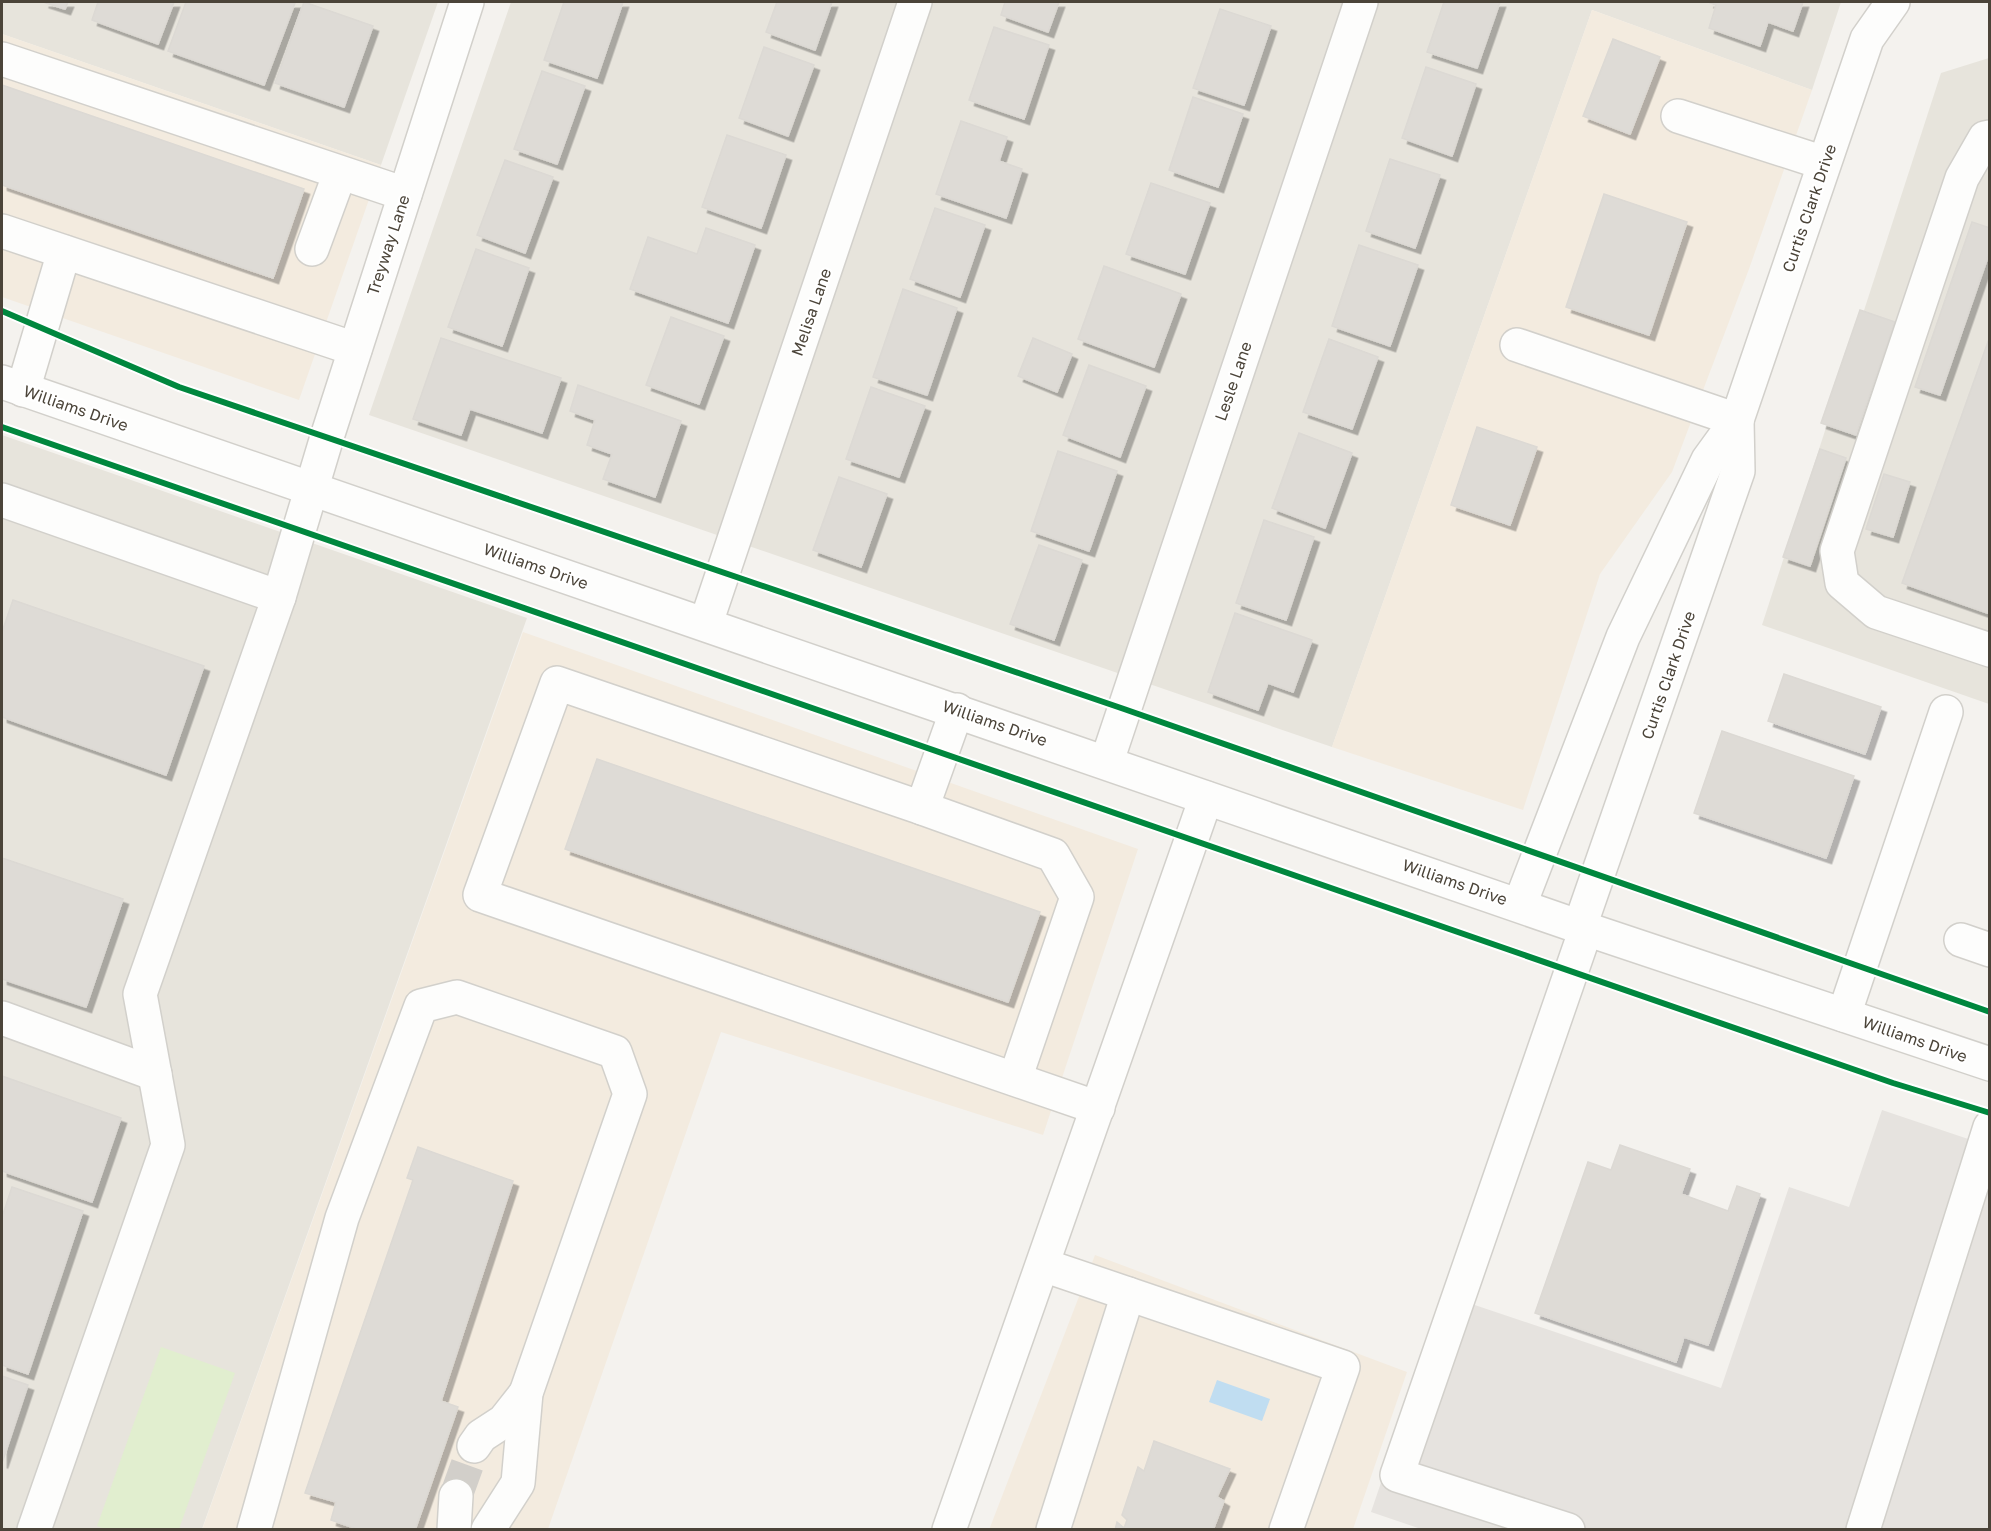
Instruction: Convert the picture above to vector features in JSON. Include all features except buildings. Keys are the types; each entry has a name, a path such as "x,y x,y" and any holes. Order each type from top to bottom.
{"street":[{"name":"Treyway Lane","path":"34,1530 168,1145 140,994 279,597 355,349 467,2"},
{"name":"Melisa Lane","path":"706,623 915,2"},
{"name":"Lesle Lane","path":"1107,761 1360,2"},
{"name":"Curtis Clark Drive","path":"1520,904 1623,637 1708,460 1737,420 1867,39 1893,2"},
{"path":"2,58 405,194"},
{"path":"1678,116 1824,164"},
{"path":"1989,137 1985,138 1962,178 1837,551 1842,583 1876,612 1989,650"},
{"path":"312,249 340,173"},
{"path":"2,231 355,349"},
{"path":"12,386 64,252"},
{"path":"1517,345 1737,420"},
{"name":"Williams Drive","path":"12,386 1107,761 1206,798 1989,1064"},
{"name":"Curtis Clark Drive","path":"1568,1530 1397,1476 1738,471 1737,420"},
{"path":"2,500 279,597"},
{"path":"1016,1079 1077,897 1053,855 557,683 480,895 1098,1108"},
{"path":"922,808 957,710"},
{"path":"1844,1015 1946,712"},
{"path":"950,1530 1206,798"},
{"path":"263,1527 342,1218 421,1006 457,996 615,1052 630,1094 525,1393 518,1483 488,1530"},
{"path":"2,1018 155,1074"},
{"path":"1863,1530 1989,1127"},
{"path":"1042,1265 1343,1367 1286,1530"},
{"path":"1053,1530 1128,1294"},
{"path":"474,1446 481,1436 504,1421 525,1393"},
{"path":"454,1530 456,1496"}],"shaded area":[{"path":"2,2 438,2 381,165 2,34"},
{"path":"511,2 1841,2 1812,90 1592,10 1332,747 369,415"},
{"path":"1592,10 1812,90 1749,269 1672,472 1600,574 1523,810 1332,747"},
{"path":"2,34 381,165 299,400 2,297"},
{"path":"1989,58 1989,704 1762,625 1941,73"},
{"path":"2,435 527,618 202,1529 2,1530"},
{"path":"523,632 1138,849 1043,1135 721,1032 548,1529 202,1530"},
{"path":"1882,1110 1989,1146 1989,1529 1424,1530 1371,1512 1445,1295 1721,1388 1789,1187 1849,1207"},
{"path":"1095,1255 1407,1372 1353,1529 989,1530"}],"green space":[{"path":"161,1347 235,1373 179,1529 105,1529 97,1526"}],"water":[{"path":"1217,1380 1270,1399 1262,1421 1209,1402"}],"tunnel":[{"path":"456,1496 474,1446"}],"cycle path":[{"path":"2,311 179,387 1124,709 1990,1012"},
{"path":"2,427 1893,1083 1990,1113"}]}
